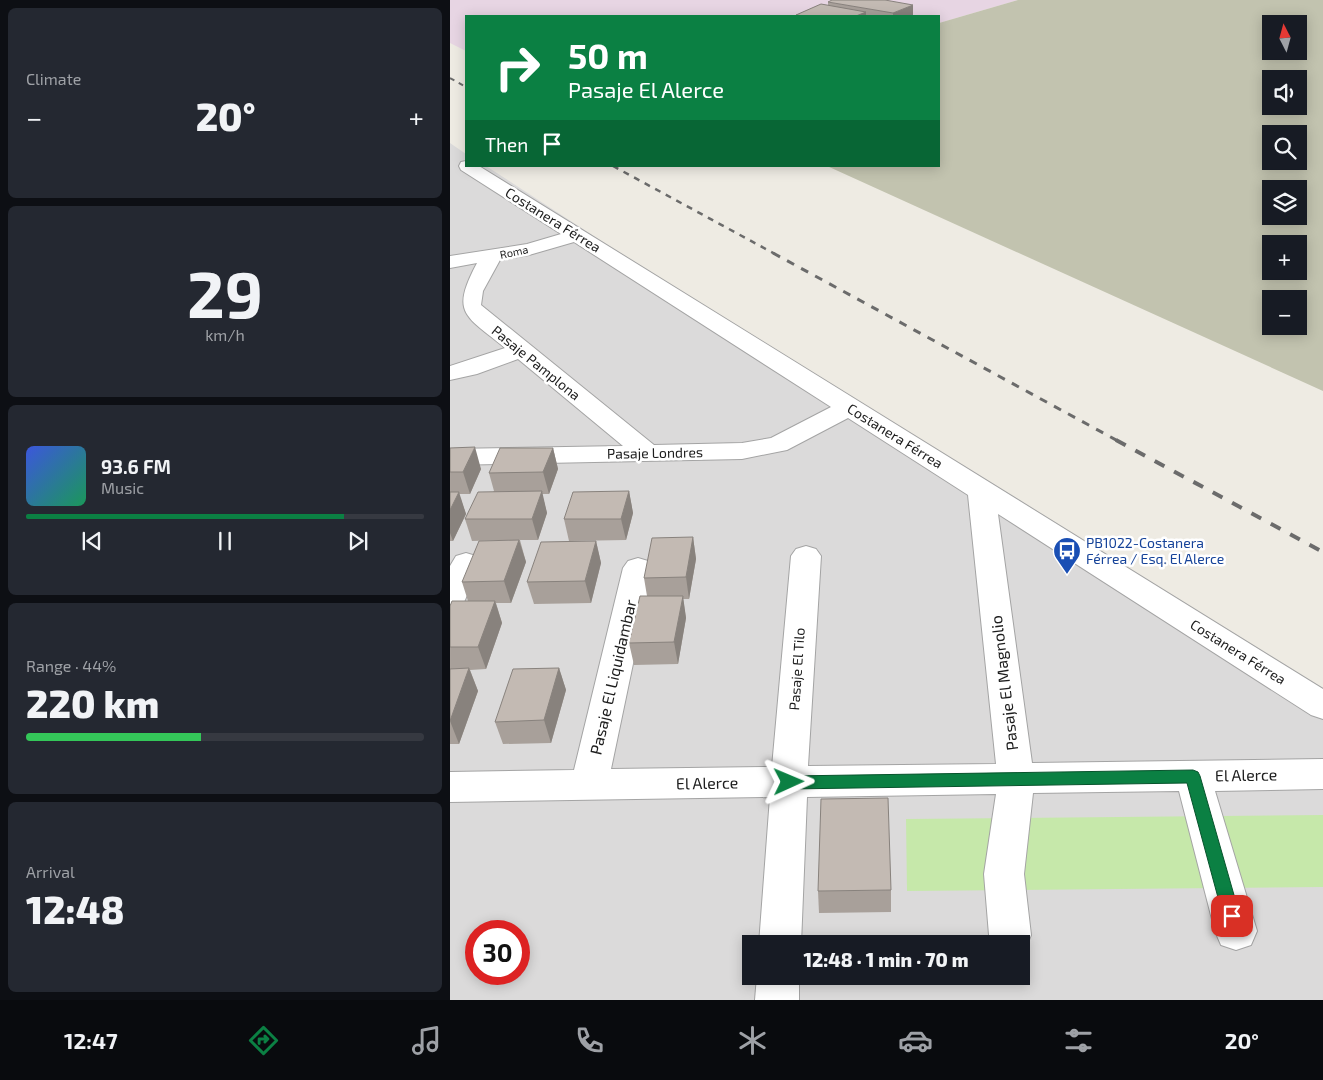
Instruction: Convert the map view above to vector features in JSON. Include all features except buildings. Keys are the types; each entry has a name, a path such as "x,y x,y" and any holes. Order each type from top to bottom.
{"street":[{"name":"Costanera Férrea","path":"450,156 465,165"},
{"name":"Costanera Férrea","path":"469,167 1323,706"},
{"name":"Roma","path":"450,262 529,249 577,234"},
{"name":"Pasaje Pamplona","path":"492,256 470,296 469,306 472,311 648,453"},
{"path":"450,373 469,369 520,350"},
{"name":"Pasaje Londres","path":"450,457 762,449 778,445 850,407"},
{"name":"Pasaje El Magnolio","path":"981,490 1016,779 1004,874 1010,935"},
{"name":"Pasaje El Tilo","path":"780,935 789,782 806,556"},
{"path":"450,601 466,563"},
{"name":"Pasaje El Liquidambar","path":"589,785 638,568"},
{"name":"El Alerce","path":"450,787 1323,774"},
{"path":"1193,776 1236,930"},
{"path":"777,1000 778,985"}],"shaded area":[{"path":"450,0 1018,0 940,23 940,15 465,15 465,50 450,43"},
{"path":"1018,0 1323,0 1323,391 829,167 940,167 940,23"},
{"path":"450,143 465,153 465,167 488,167 1323,710 1323,1000 450,1000"}],"green space":[{"path":"1323,815 1323,887 907,891 906,819"}],"railway":[{"path":"450,78 465,86"},
{"path":"615,167 775,254"},
{"path":"773,253 1118,441"},
{"path":"1116,440 1323,552"}],"place":[{"name":"PB1022-Costanera Férrea / Esq. El Alerce","path":"1067,575"}],"route":[{"path":"789,782 1193,776 1232,916"}]}
